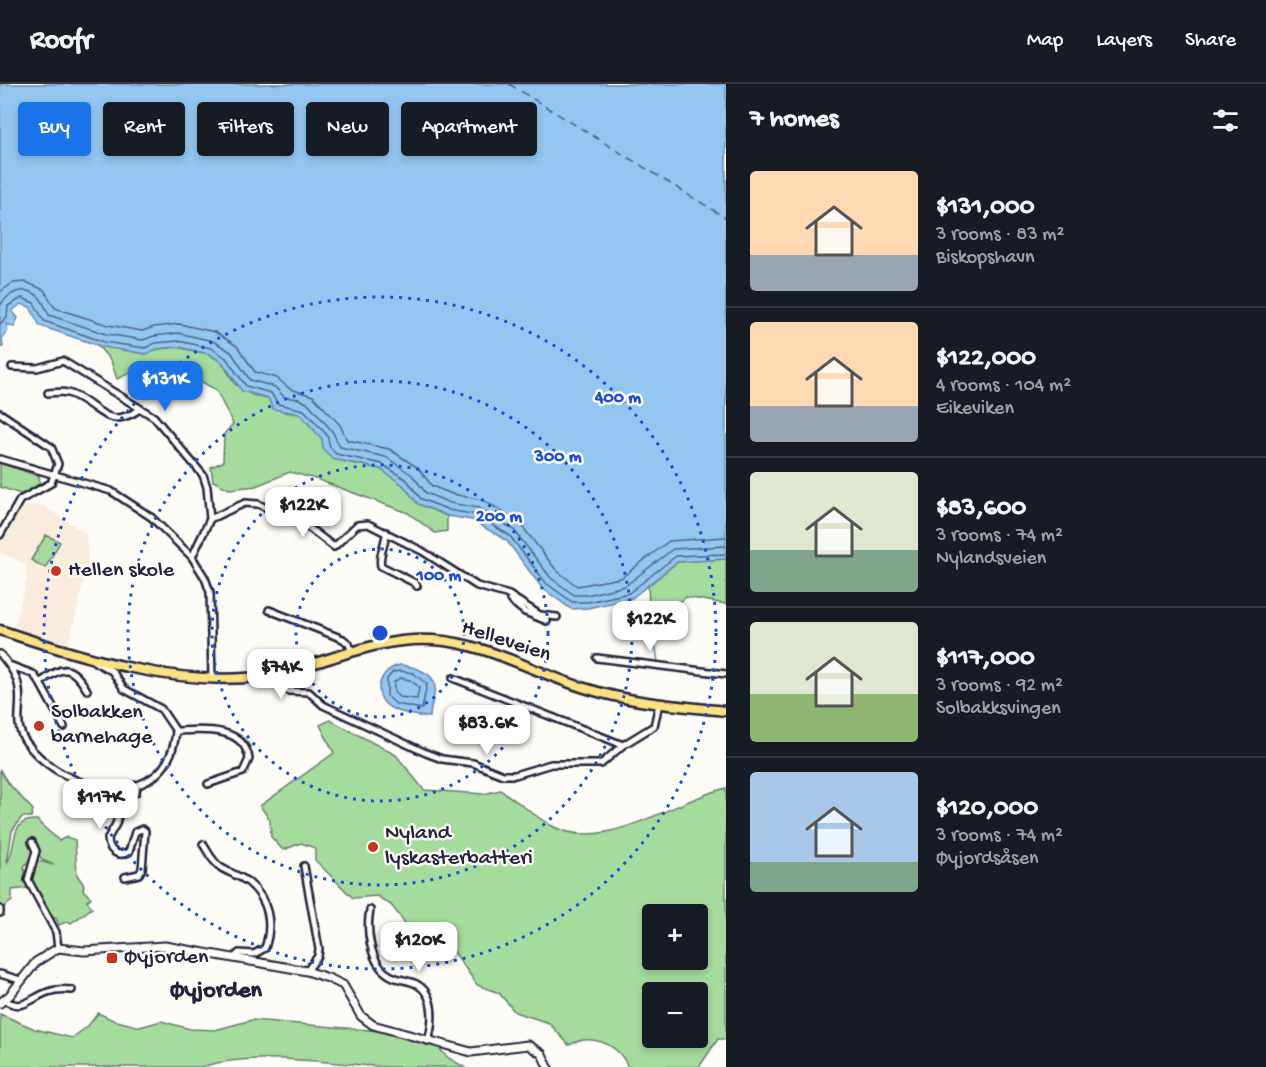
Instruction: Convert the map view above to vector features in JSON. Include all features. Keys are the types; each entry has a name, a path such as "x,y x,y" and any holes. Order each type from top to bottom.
{"main road":[{"name":"Helleveien","path":"0,631 94,657 180,677 212,679 275,673 351,650 401,640 447,641 498,655 588,689 659,704 726,711"}],"street":[{"path":"12,367 37,368 63,361 154,417 203,475 207,487 210,519 192,557"},
{"path":"48,393 67,392 104,415 114,418 129,416 140,409"},
{"path":"0,413 51,447 58,464 51,483 21,500 0,535"},
{"path":"0,459 52,476 111,491 137,506 192,557 205,578 210,592 213,613 212,679"},
{"path":"210,519 251,502 308,527 332,547 337,546 361,524 372,525 477,586 507,594 533,612 552,618 557,617"},
{"path":"386,532 386,546 379,558 381,566 417,586"},
{"path":"507,594 525,612 547,621"},
{"path":"269,610 342,639 349,644 351,650"},
{"path":"0,654 9,665 20,692 17,723 32,749 82,783 113,790 137,786 161,771 170,761 176,731 161,708 124,688 112,671 97,664 94,657"},
{"path":"597,658 726,674"},
{"path":"9,665 33,674 64,727"},
{"path":"40,683 60,670 66,670 76,673 87,690"},
{"path":"275,673 285,689 309,692 323,705 435,756 473,763 503,775 519,774 551,764 596,765 654,726 659,704"},
{"path":"453,678 623,745"},
{"path":"176,731 215,730 231,735 248,752 248,765 243,772 208,784"},
{"path":"125,877 139,874 142,869 145,831 142,829 135,832 129,852 123,855 112,850 108,838 116,824 122,801 136,792 137,786"},
{"path":"32,842 36,851 28,880 56,932 58,948"},
{"path":"203,844 220,866 249,882 262,900 270,922 265,948 254,954 239,953 234,956 234,960"},
{"path":"304,866 319,949 318,956 307,971"},
{"path":"370,910 368,921 377,964 388,975 418,985 428,998 432,1016 428,1041"},
{"path":"72,990 51,991 24,1005 2,1002 36,962 58,948 84,951 165,946 234,960 307,971 343,985 361,1016 373,1025 471,1052 510,1045 528,1045 542,1054 548,1067"},
{"path":"0,974 20,980"}],"shaded area":[{"name":"Hellen skole","path":"33,505 44,506 86,534 88,564 68,646 27,636 15,625 27,578 25,564 0,553 0,543 12,527 17,511"}],"green space":[{"path":"97,345 146,354 157,349 177,347 209,354 222,362 235,384 252,395 268,398 285,412 300,414 322,439 333,459 380,469 403,485 418,504 447,516 447,531 435,533 408,513 316,479 290,472 256,486 229,489 213,481 211,467 223,462 224,434 233,424 216,390 197,379 130,373 117,379 111,361"},
{"path":"0,463 39,476 40,483 23,495 0,487"},
{"path":"46,535 60,542 45,568 31,560"},
{"path":"726,559 726,604 686,597 657,621 630,634 625,617 649,603 648,586 677,562"},
{"path":"330,720 396,755 424,790 484,794 500,790 547,823 574,833 596,834 618,829 726,788 726,1039 718,1039 699,1067 628,1067 611,1046 595,1040 569,1045 549,1023 515,1012 499,993 477,985 444,937 421,943 391,905 377,896 353,898 315,860 315,848 301,843 283,850 271,837 270,820 260,806 334,753 320,725"},
{"path":"0,770 8,783 33,810 31,817 22,817 12,831 7,863 15,834 22,823 37,820 59,841 66,837 75,840 77,875 84,885 83,890 91,898 87,901 92,908 71,923 68,921 59,925 56,918 52,918 30,880 33,877 30,872 33,863 38,861 54,865 42,860 31,840 32,855 24,867 28,888 12,890 12,901 3,908 0,904"},
{"path":"98,1013 113,1020 140,1027 161,1021 190,1029 215,1030 252,1020 380,1031 438,1047 447,1057 464,1067 389,1067 246,1059 200,1067 0,1067 0,1014 35,1029 72,1038 88,1026"}],"water":[{"path":"0,84 726,84 726,559 677,562 632,598 588,608 571,609 542,588 507,541 472,520 448,516 418,504 403,485 380,469 333,459 323,449 322,439 300,414 273,409 268,398 242,391 222,362 209,354 178,347 157,349 146,354 103,347 40,326 30,307 21,304 12,311 18,318 14,327 6,324 8,330 2,338 3,347 0,347"},
{"path":"400,665 422,671 434,682 435,691 430,717 416,716 393,709 381,698 379,692 382,678 386,672"}],"waterway":[{"path":"655,643 658,662"}],"ferry route":[{"path":"509,84 726,218"}],"place":[{"name":"Hellen skole","path":"56,571"},
{"name":"Solbakken barnehage","path":"39,726"},
{"name":"Nyland lyskasterbatteri","path":"373,847"},
{"name":"Øyjorden","path":"112,958"}],"district":[{"name":"Øyjorden","path":"216,991"}]}
